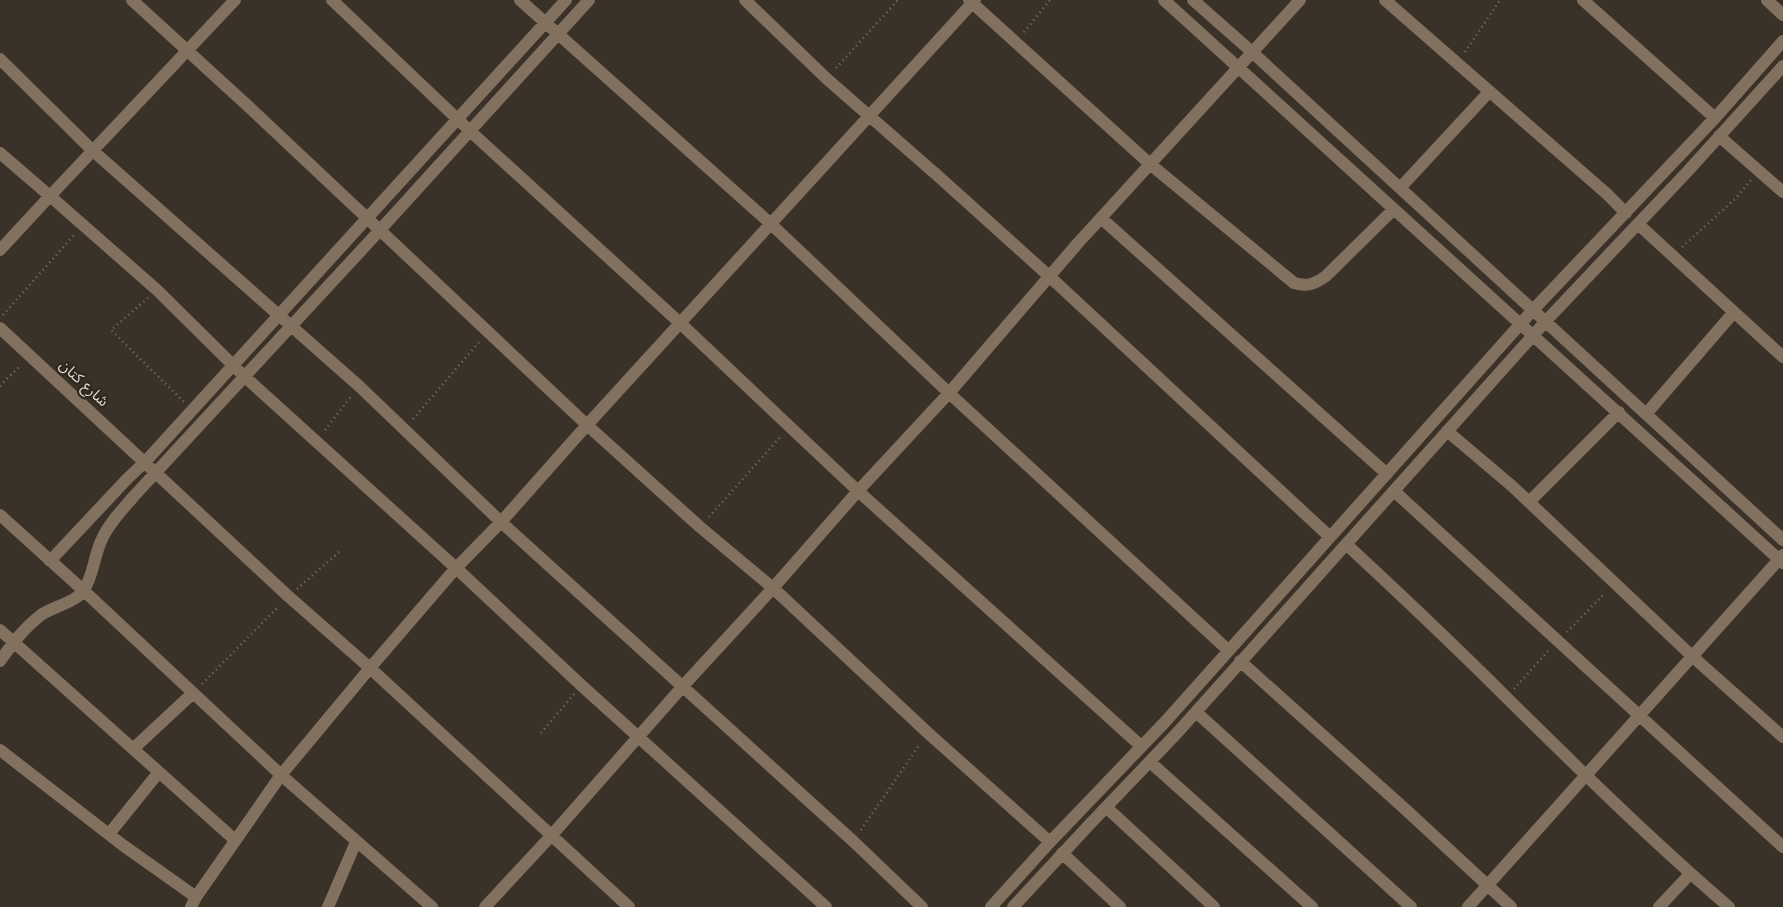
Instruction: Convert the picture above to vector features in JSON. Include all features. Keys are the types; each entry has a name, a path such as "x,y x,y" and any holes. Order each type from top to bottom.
{"street":[{"path":"132,0 368,218 587,425 700,527 773,588 928,733 1050,842"},
{"path":"0,250 235,0"},
{"path":"332,0 458,120 680,323 858,491 1141,746"},
{"path":"520,0 771,224 949,393 1228,650"},
{"path":"50,561 145,462 566,0"},
{"path":"0,661 13,641 41,616 72,599 83,590 90,576 102,538 123,508 589,0"},
{"path":"745,0 827,79 1049,276 1330,536"},
{"path":"1164,0 1650,442 1782,559 1639,715 1468,907"},
{"path":"1193,0 1783,540"},
{"path":"485,907 551,836 858,491 949,393 1101,218 1300,0"},
{"path":"1385,0 1607,194 1626,213"},
{"path":"1583,0 1715,118"},
{"path":"1767,0 1783,15"},
{"path":"0,750 194,902 281,775 456,568 501,522 972,1 1015,43 1150,164 1294,283 1305,286 1319,282 1394,209"},
{"path":"993,906 1050,842 1165,722 1520,324 1715,118 1783,40"},
{"path":"0,59 92,150 358,386 501,522 853,841 922,907"},
{"path":"1013,907 1196,712 1532,335 1638,224 1783,66"},
{"path":"1400,188 1489,92"},
{"path":"1719,136 1783,192"},
{"path":"0,153 157,290 233,366 826,907"},
{"path":"1101,218 1387,474"},
{"path":"1638,224 1783,357"},
{"path":"1646,414 1734,312"},
{"name":"شارع كتان","path":"0,328 288,596 370,668 629,907"},
{"path":"1529,502 1619,412"},
{"path":"1447,430 1529,502 1693,657 1783,738"},
{"path":"1394,491 1783,847"},
{"path":"0,515 281,775 432,907"},
{"path":"1346,544 1421,614 1586,776 1690,874 1729,907"},
{"path":"1271,602 1284,612"},
{"path":"0,630 235,840"},
{"path":"1240,661 1398,802 1511,907"},
{"path":"134,748 193,693"},
{"path":"1196,712 1411,907"},
{"path":"1150,762 1312,907"},
{"path":"109,834 159,772"},
{"path":"1106,807 1214,907"},
{"path":"328,907 356,842"},
{"path":"1062,853 1120,907"},
{"path":"1658,907 1690,874"}],"path":[{"path":"827,79 898,0"},
{"path":"1015,43 1050,0"},
{"path":"1457,64 1500,0"},
{"path":"1673,255 1735,199 1759,171"},
{"path":"0,318 83,225"},
{"path":"157,290 110,330 192,410"},
{"path":"404,429 488,332"},
{"path":"0,386 30,356"},
{"path":"316,442 358,386"},
{"path":"700,527 790,426"},
{"path":"193,693 288,596 340,552"},
{"path":"541,733 581,685"},
{"path":"853,841 928,733"}]}
